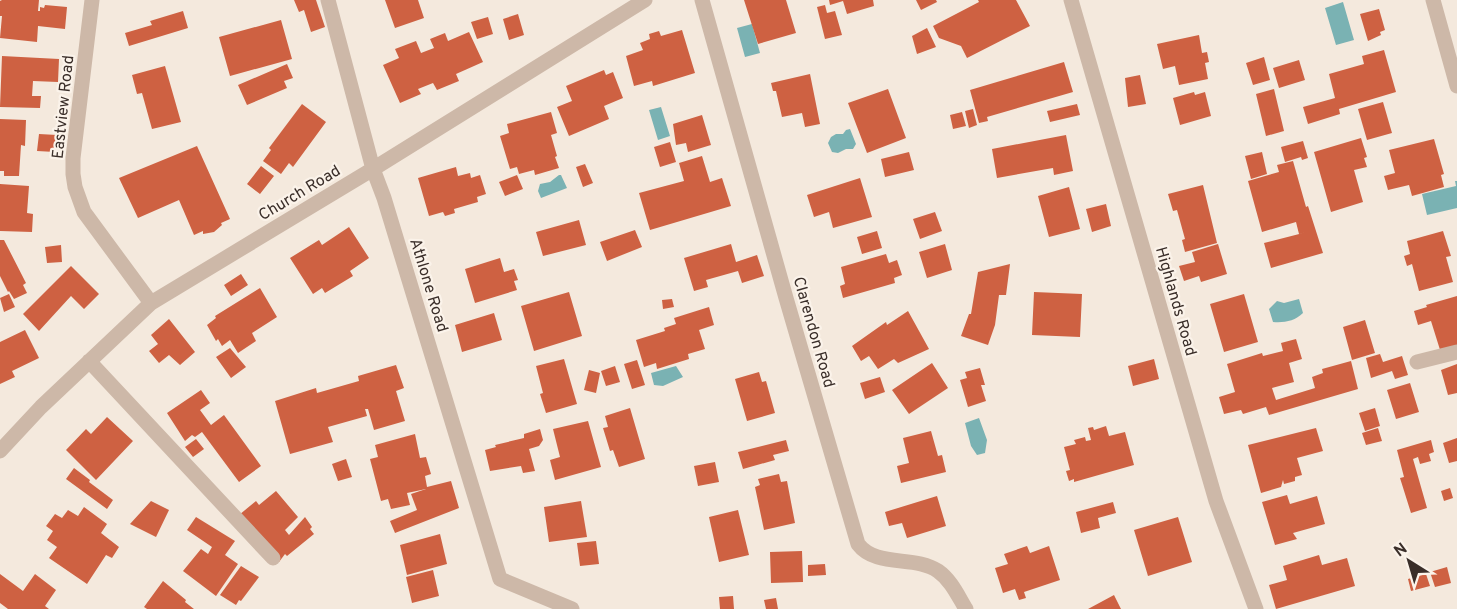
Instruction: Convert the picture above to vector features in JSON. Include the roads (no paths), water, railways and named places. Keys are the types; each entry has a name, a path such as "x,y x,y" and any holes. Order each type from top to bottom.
{"street":[{"name":"Eastview Road","path":"92,0 73,158 75,187 84,212 151,303"},
{"name":"Athlone Road","path":"328,0 373,169 384,198 500,579 572,609"},
{"name":"Church Road","path":"0,451 41,407 151,303 373,169 645,0"},
{"name":"Clarendon Road","path":"702,0 858,544 864,552 929,566 938,571 949,581 966,609"},
{"name":"Highlands Road","path":"1071,0 1218,509 1256,609"},
{"path":"1433,0 1457,86"},
{"path":"1417,362 1457,352"},
{"path":"89,361 273,558"}],"water":[{"path":"1343,2 1354,40 1336,45 1325,8"},
{"path":"752,24 760,53 745,57 737,28"},
{"path":"661,107 670,136 658,140 649,110"},
{"path":"850,129 856,144 853,149 846,149 838,153 832,152 828,143 831,137 843,134"},
{"path":"559,175 567,188 541,198 538,191 540,184 550,182"},
{"path":"1455,181 1457,181 1457,208 1427,215 1422,194 1456,186"},
{"path":"1299,299 1303,313 1289,321 1273,322 1269,309 1277,301 1284,303"},
{"path":"676,366 683,377 663,386 654,385 651,373"},
{"path":"979,418 987,440 985,453 977,455 971,446 965,423"}]}
